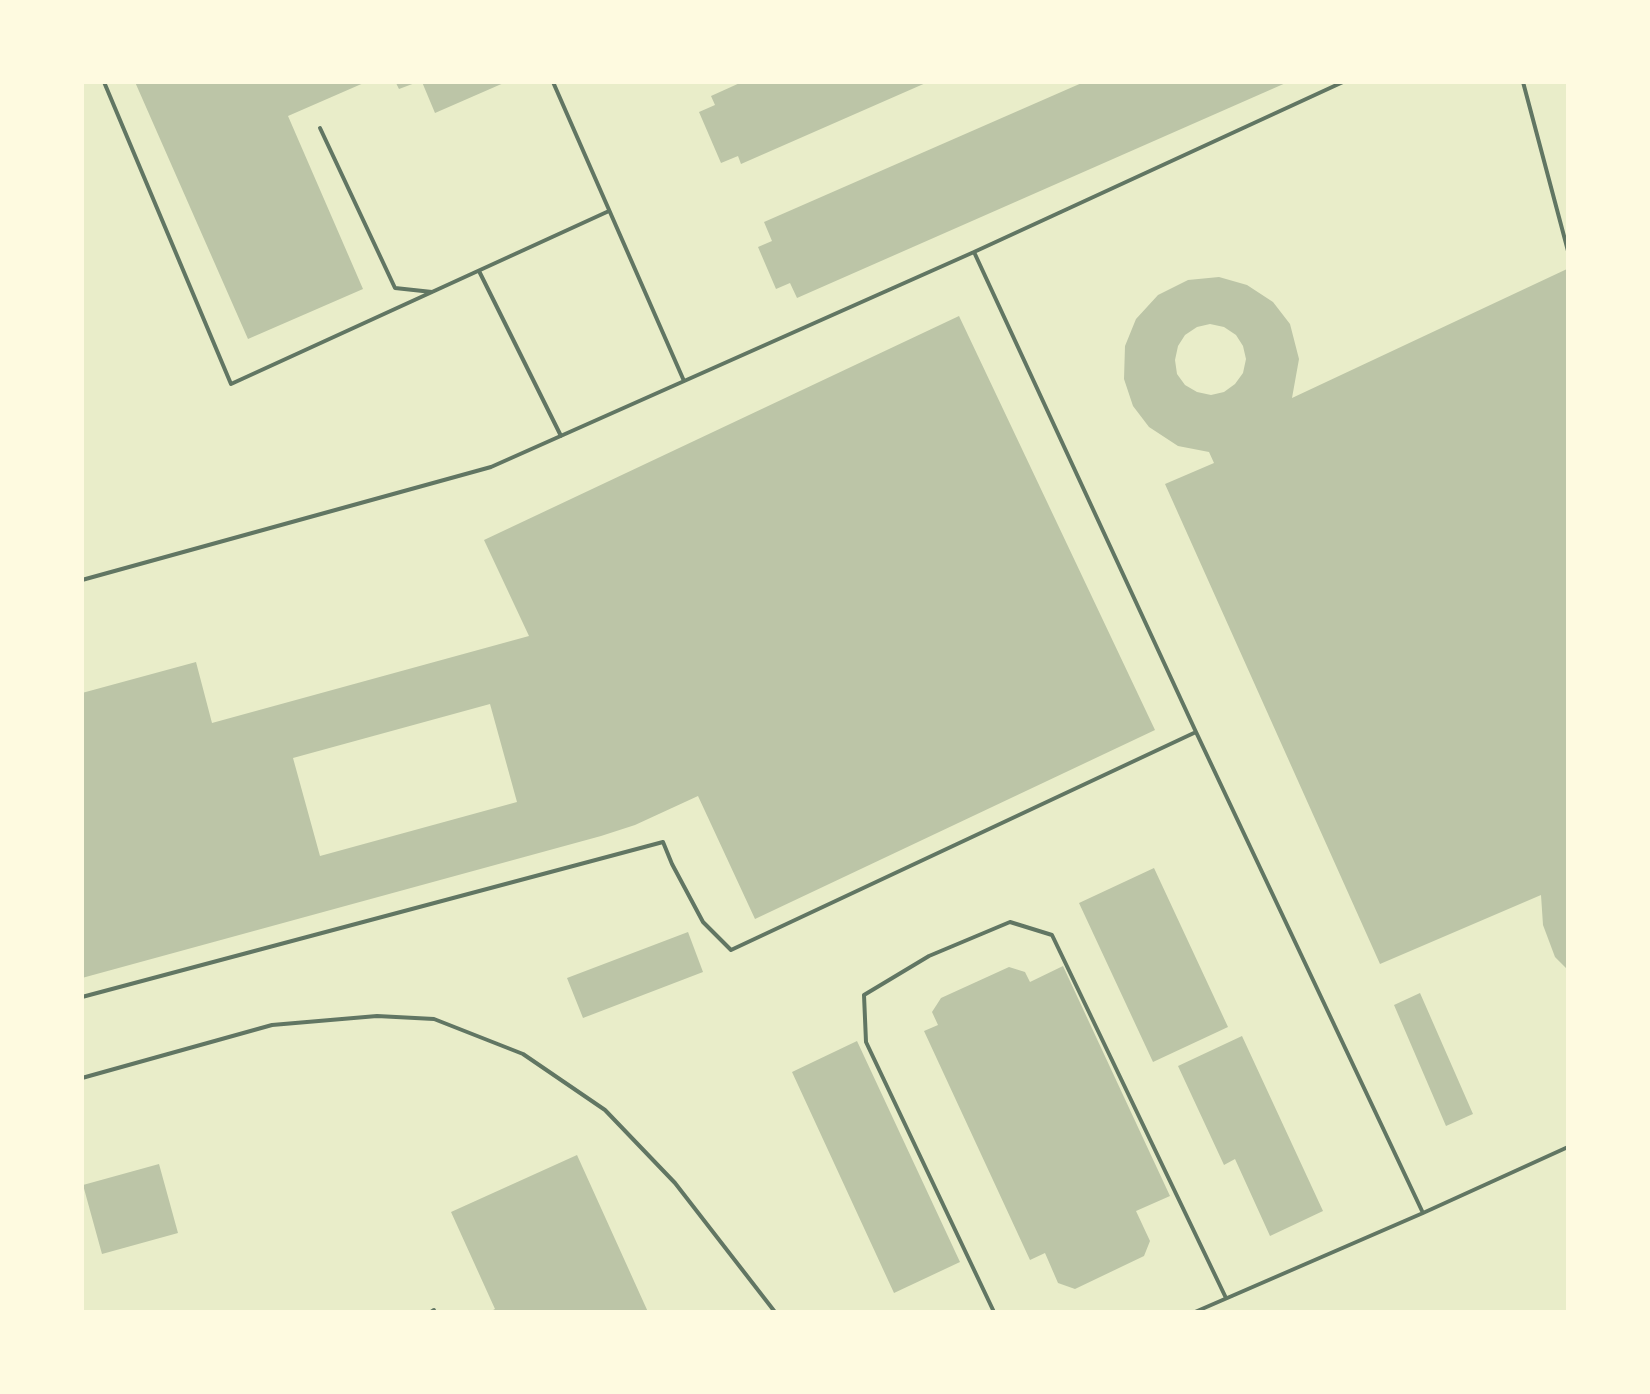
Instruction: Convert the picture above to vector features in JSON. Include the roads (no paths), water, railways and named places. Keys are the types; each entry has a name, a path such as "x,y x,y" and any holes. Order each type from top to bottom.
{"lane":[{"path":"104,82 231,384 609,211"},
{"path":"553,82 684,382"},
{"path":"82,580 491,468 974,252 1343,82"},
{"path":"1523,82 1568,251"},
{"path":"320,128 395,288 432,292"},
{"path":"974,252 1196,732 1423,1213"},
{"path":"479,271 561,436"},
{"path":"82,998 663,842 672,864 703,922 731,950 1196,732"},
{"path":"994,1312 866,1042 864,995 929,956 1010,922 1052,935 1226,1298"},
{"path":"82,1078 272,1025 377,1016 434,1019 523,1054 605,1110 675,1184 775,1312"},
{"path":"1195,1312 1423,1213 1568,1147"}]}
